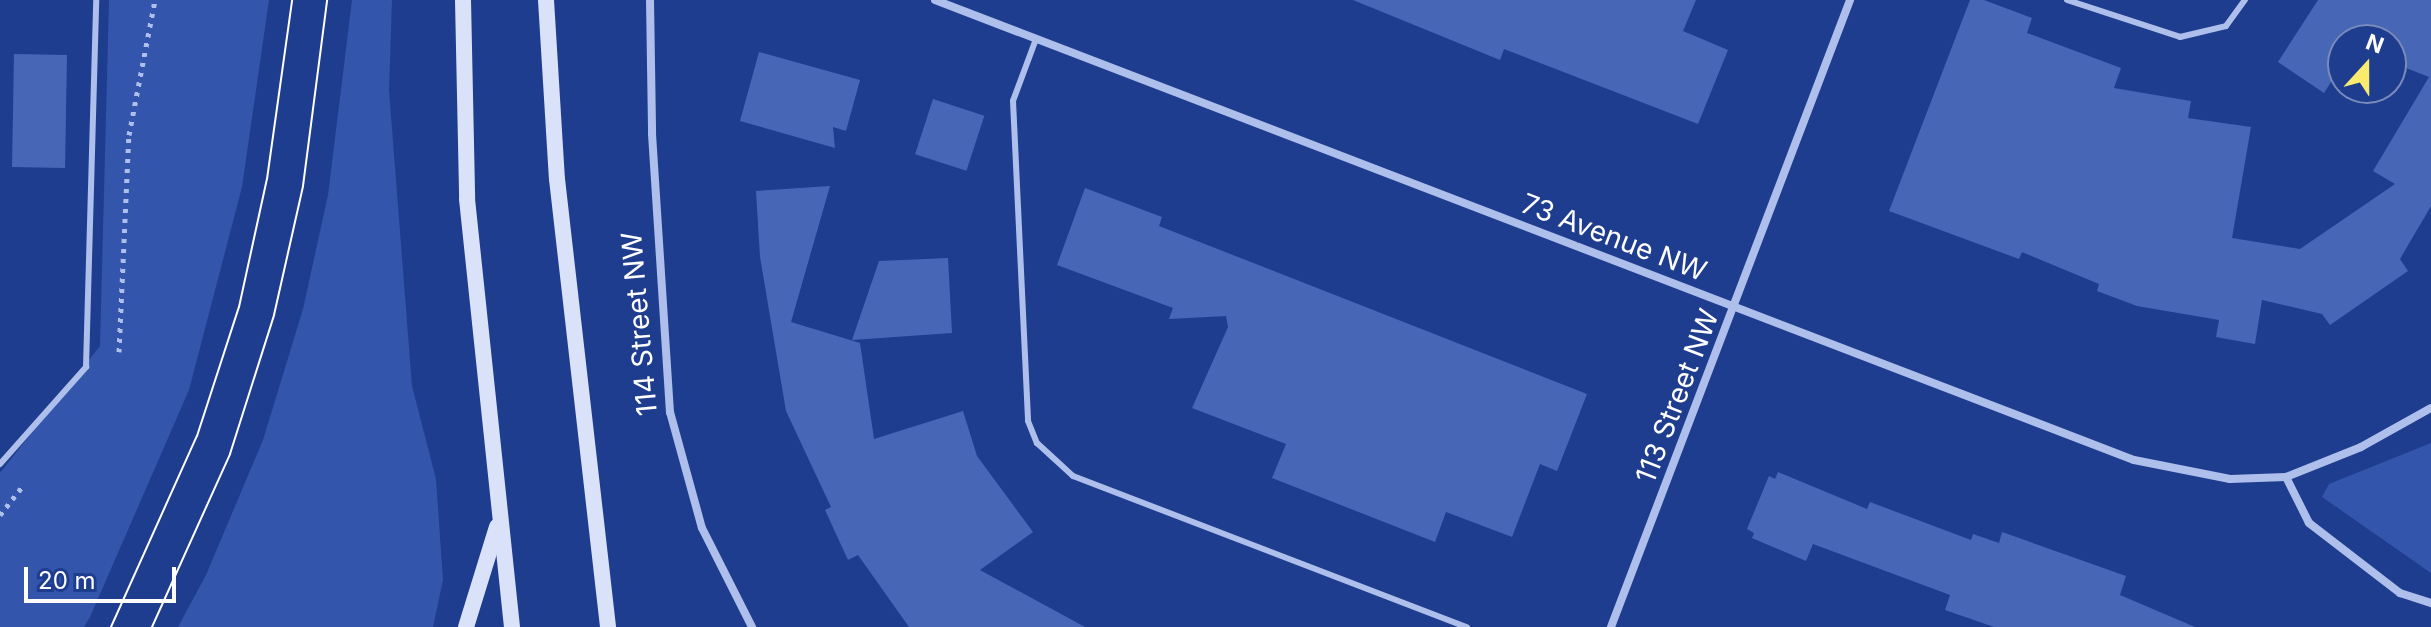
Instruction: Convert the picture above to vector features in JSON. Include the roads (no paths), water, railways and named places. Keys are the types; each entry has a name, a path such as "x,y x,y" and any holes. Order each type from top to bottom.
{"main road":[{"path":"463,0 467,199 512,627"},
{"path":"546,0 557,179 608,627"},
{"path":"466,627 499,521"}],"street":[{"name":"114 Street NW","path":"650,0 652,134 670,412 702,528 752,627"},
{"name":"73 Avenue NW","path":"935,0 2134,460 2230,479 2286,477 2361,447 2431,408"},
{"name":"113 Street NW","path":"1611,627 1850,0"},
{"path":"2286,477 2309,523 2400,593 2431,603"}],"lane":[{"path":"0,464 86,367 96,0"},
{"path":"2067,0 2180,37 2226,26 2245,0"},
{"path":"1036,39 1013,101 1028,421 1037,443 1073,476 1467,627"}],"tram line":[{"path":"111,627 197,436 239,307 267,179 292,0"},
{"path":"152,627 230,454 274,315 303,186 327,0"}]}
